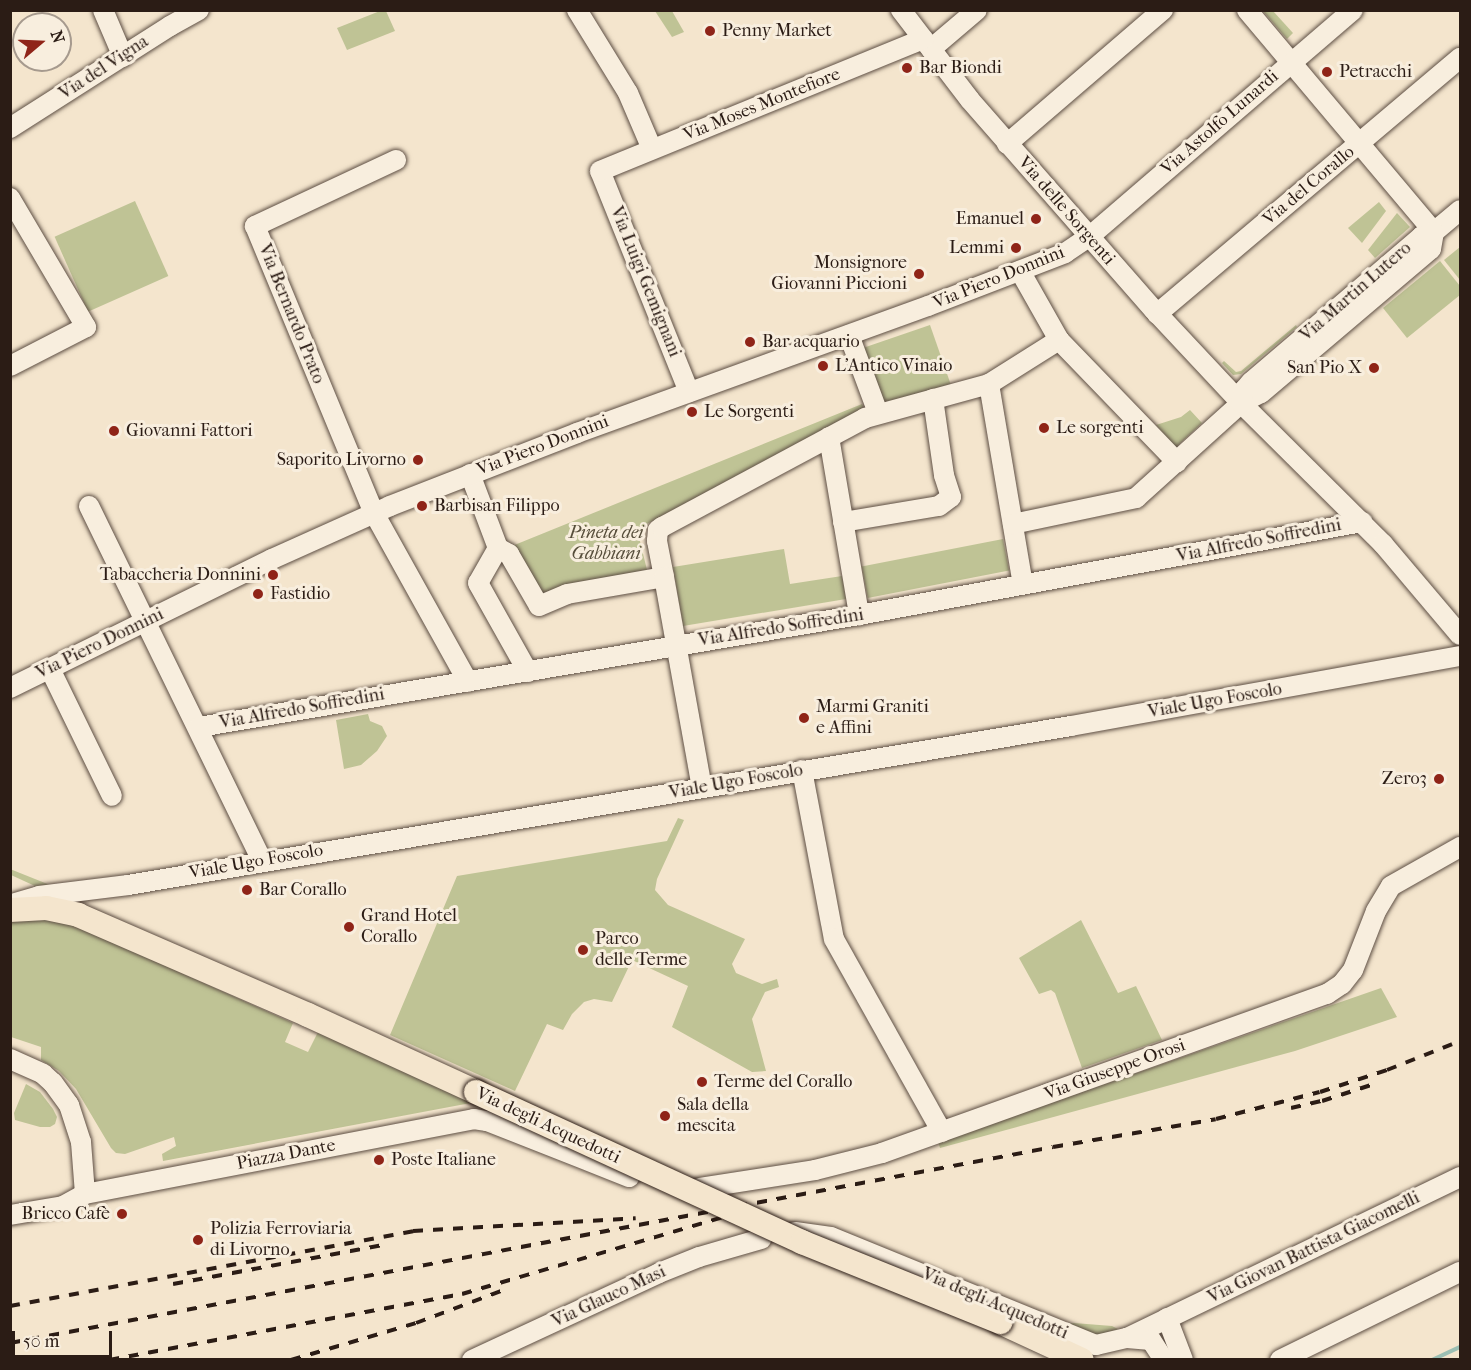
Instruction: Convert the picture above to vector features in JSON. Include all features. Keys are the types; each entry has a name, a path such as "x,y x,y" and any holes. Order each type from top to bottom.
{"main road":[{"name":"Via degli Acquedotti","path":"10,910 46,908 78,915 340,1029 780,1233 911,1289 1000,1322 1082,1359"}],"street":[{"path":"102,10 123,57"},
{"name":"Via del Vigna","path":"10,128 199,10"},
{"path":"577,10 628,93 652,149"},
{"name":"Via delle Sorgenti","path":"901,10 954,81 1007,144 1157,314 1241,403 1362,522 1461,634"},
{"name":"Via Moses Montefiore","path":"600,171 927,44 976,10"},
{"path":"1007,144 1163,10"},
{"path":"1247,10 1434,232"},
{"name":"Via Astolfo Lunardi","path":"1089,237 1353,10"},
{"name":"Via del Corallo","path":"1157,314 1461,58"},
{"name":"Via Bernardo Prato","path":"374,513 255,226 396,160"},
{"name":"Via Luigi Gemignani","path":"600,171 689,392"},
{"path":"10,198 86,327 10,366"},
{"name":"Via Martin Lutero","path":"1241,403 1261,393 1431,249 1434,232 1460,213"},
{"name":"Via Piero Donnini","path":"10,688 272,559 374,513 470,474 1020,271 1065,253 1089,237"},
{"path":"1020,271 1059,340 1177,462"},
{"path":"849,335 878,413"},
{"path":"702,788 657,541 659,529 828,437 878,413 989,384 1059,340"},
{"path":"989,384 1023,584"},
{"path":"843,522 939,506 951,497 944,475 933,399"},
{"path":"1013,524 1136,498 1241,403"},
{"path":"828,437 859,615"},
{"path":"470,474 498,548 509,554 539,606 567,594 664,576"},
{"path":"89,506 262,860"},
{"path":"374,513 468,682"},
{"name":"Via Alfredo Soffredini","path":"199,728 859,615 1362,522"},
{"path":"498,548 478,583 528,672"},
{"name":"Viale Ugo Foscolo","path":"10,905 39,896 128,885 262,860 1092,722 1461,656"},
{"path":"50,669 112,796"},
{"path":"802,770 834,939 942,1132"},
{"name":"Via Giuseppe Orosi","path":"700,1188 815,1170 882,1153 1333,991 1342,984 1356,966 1376,911 1391,886 1461,847"},
{"path":"10,1059 43,1074 53,1083 69,1105 81,1142 89,1187"},
{"name":"Piazza Dante","path":"10,1215 63,1206 89,1187 474,1119 487,1121 629,1177"},
{"name":"Via Giovan Battista Giacomelli","path":"1167,1318 1461,1177"},
{"name":"Via degli Acquedotti","path":"795,1232 814,1233 842,1241 1091,1345 1127,1338 1167,1318"},
{"name":"Via Glauco Masi","path":"472,1359 659,1273 699,1257 755,1241"},
{"path":"1280,1359 1461,1272"},
{"path":"1167,1318 1183,1359"},
{"name":"Via degli Acquedotti","path":"1127,1338 1151,1340 1156,1345 1162,1359"}],"green space":[{"path":"380,11 386,11 395,31 347,50 337,28"},
{"path":"655,11 672,11 684,32 672,37"},
{"path":"1263,11 1273,11 1293,33 1287,39"},
{"path":"135,201 168,276 88,312 55,237"},
{"path":"1379,202 1386,211 1362,243 1348,228"},
{"path":"1397,213 1410,227 1375,258 1368,250"},
{"path":"1460,247 1460,280 1444,260"},
{"path":"1440,261 1460,286 1460,295 1407,338 1383,308"},
{"path":"930,325 952,388 890,404 881,403 860,349"},
{"path":"1296,325 1297,327 1241,374 1233,375 1222,363 1224,361 1236,372 1241,371"},
{"name":"Pineta dei Gabbiani","path":"862,404 865,412 637,529 647,570 565,585 539,596 512,546"},
{"path":"1190,410 1202,423 1176,447 1156,425 1181,417"},
{"path":"1003,539 1009,570 868,598 862,566"},
{"path":"784,549 790,584 842,576 846,599 683,626 673,567"},
{"path":"368,714 370,721 382,726 387,736 377,751 361,765 344,769 336,720"},
{"name":"Parco delle Terme","path":"678,818 684,820 657,879 655,890 668,905 745,939 732,964 736,973 762,984 777,979 779,987 765,992 752,1019 766,1071 752,1072 672,1027 688,986 632,960 612,1002 594,999 584,1002 572,1014 563,1030 547,1024 515,1091 390,1035 457,876 667,841"},
{"path":"10,869 50,885 35,886 11,875"},
{"path":"29,914 68,922 293,1023 285,1042 308,1052 318,1032 476,1102 163,1161 162,1154 176,1146 174,1137 125,1154 116,1153 76,1089 59,1071 41,1060 41,1047 11,1037 10,919"},
{"path":"1081,920 1118,993 1136,986 1162,1040 1082,1068 1055,993 1051,990 1039,994 1019,958"},
{"path":"1381,988 1397,1017 1295,1051 940,1148 938,1142"},
{"path":"26,1084 40,1092 53,1109 57,1117 55,1124 50,1127 40,1127 15,1120 14,1113"},
{"path":"1074,1323 1112,1326 1118,1329 1101,1335 1077,1333 1059,1325"}],"waterway":[{"path":"1432,1360 1460,1347"}],"railway":[{"path":"10,1343 1053,1147 1216,1119 1320,1092 1387,1070 1460,1041"},
{"path":"1291,1108 1322,1101 1377,1083"},
{"path":"109,1360 462,1294 731,1215"},
{"path":"10,1306 413,1231 636,1218"},
{"path":"173,1284 388,1244"},
{"path":"291,1360 416,1323 504,1290"}],"place":[{"name":"Penny Market","path":"710,31"},
{"name":"Bar Biondi","path":"907,68"},
{"name":"Petracchi","path":"1327,72"},
{"name":"Emanuel","path":"1036,219"},
{"name":"Lemmi","path":"1016,248"},
{"name":"Monsignore Giovanni Piccioni","path":"919,274"},
{"name":"Bar acquario","path":"750,342"},
{"name":"L'Antico Vinaio","path":"823,366"},
{"name":"San Pio X","path":"1374,368"},
{"name":"Le Sorgenti","path":"692,412"},
{"name":"Le sorgenti","path":"1044,428"},
{"name":"Giovanni Fattori","path":"114,431"},
{"name":"Saporito Livorno","path":"418,460"},
{"name":"Barbisan Filippo","path":"422,506"},
{"name":"Tabaccheria Donnini","path":"273,575"},
{"name":"Fastidio","path":"258,594"},
{"name":"Marmi Graniti e Affini","path":"804,718"},
{"name":"Zero3","path":"1439,779"},
{"name":"Bar Corallo","path":"247,890"},
{"name":"Grand Hotel Corallo","path":"349,927"},
{"name":"Parco delle Terme","path":"583,950"},
{"name":"Terme del Corallo","path":"702,1082"},
{"name":"Sala della mescita","path":"665,1116"},
{"name":"Poste Italiane","path":"379,1160"},
{"name":"Bricco Cafè","path":"122,1214"},
{"name":"Polizia Ferroviaria di Livorno","path":"198,1240"}]}
